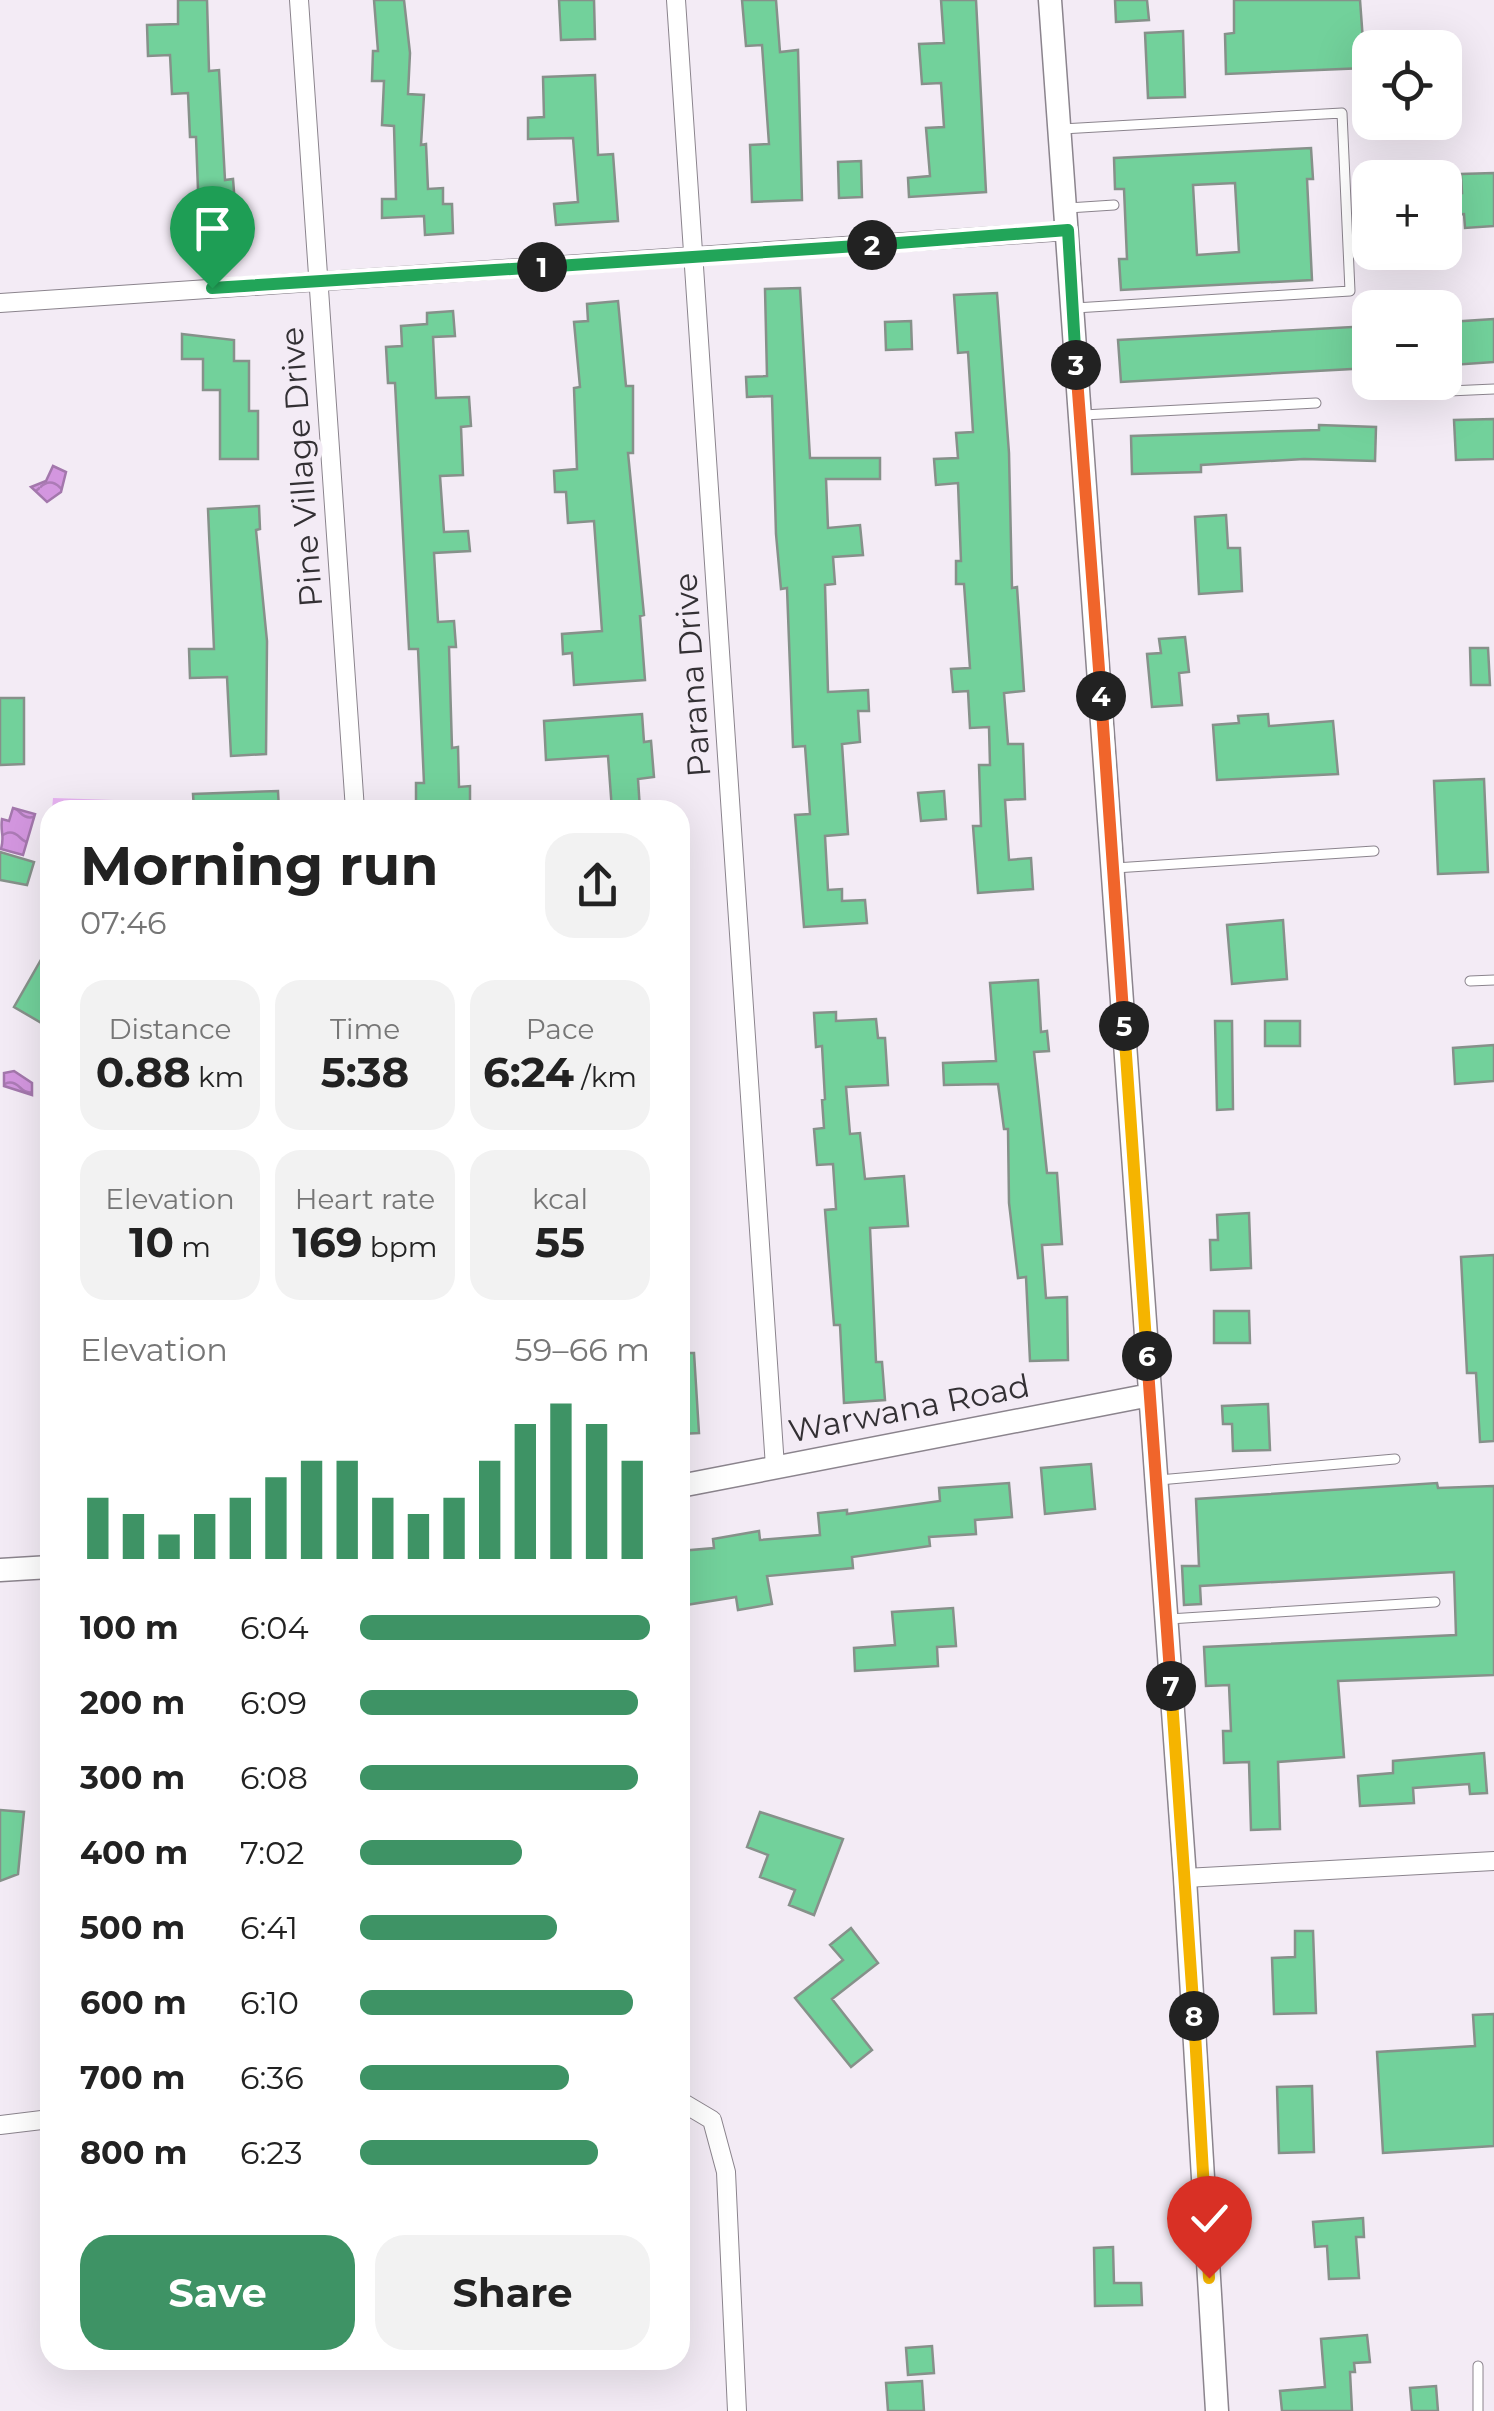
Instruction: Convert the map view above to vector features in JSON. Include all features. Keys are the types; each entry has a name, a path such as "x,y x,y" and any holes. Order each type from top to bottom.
{"street":[{"name":"Pine Village Drive","path":"299,0 355,800"},
{"name":"Parana Drive","path":"676,0 775,1466"},
{"path":"1050,0 1185,1878 1218,2411"},
{"path":"0,302 694,258 1066,219"},
{"name":"Warwana Road","path":"690,1484 1150,1395"},
{"path":"0,1570 40,1568"},
{"path":"1185,1878 1494,1861"},
{"path":"690,2106 712,2120 726,2172 737,2411"},
{"path":"0,2125 40,2120"}],"lane":[{"path":"1060,130 1342,113 1350,292 1072,308"},
{"path":"1066,219 1114,205"},
{"path":"1462,390 1494,389"},
{"path":"1080,415 1316,403"},
{"path":"1113,868 1374,851"},
{"path":"1470,981 1494,980"},
{"path":"1156,1481 1394,1460"},
{"path":"1166,1620 1435,1602"},
{"path":"1478,2366 1478,2411"}],"water":[{"path":"53,466 66,472 61,492 47,502 31,487 46,481"},
{"path":"13,808 35,814 23,855 1,849 2,819 9,821"},
{"path":"14,1071 32,1083 32,1095 4,1086 4,1073"}],"building":[{"path":"178,0 207,0 209,71 219,70 225,180 233,179 235,204 242,204 243,225 235,225 236,241 200,243 196,137 190,137 188,93 172,94 170,55 148,56 147,25 178,24"},
{"path":"374,0 404,0 410,53 408,94 424,95 421,145 426,144 428,189 443,188 443,204 452,204 453,233 425,235 424,216 382,218 382,199 396,199 394,126 382,125 384,81 372,81 373,51 378,51"},
{"path":"559,0 594,0 595,39 561,40"},
{"path":"742,0 776,0 780,52 798,50 802,200 752,202 750,145 769,144 762,45 746,46"},
{"path":"941,0 976,0 986,192 909,197 908,178 930,176 926,128 944,127 941,83 922,84 919,44 944,43"},
{"path":"1115,0 1147,0 1149,20 1116,22"},
{"path":"1234,0 1360,0 1362,30 1352,30 1352,69 1226,74 1225,34 1234,33"},
{"path":"1183,31 1185,97 1148,98 1145,33"},
{"path":"595,75 598,155 613,154 618,221 556,225 554,204 578,202 573,138 528,139 528,118 544,117 543,77"},
{"path":"1311,148 1313,179 1307,179 1312,280 1121,290 1119,259 1127,259 1124,189 1115,189 1114,158","holes":["1235,183 1239,252 1197,255 1193,185"]},
{"path":"861,161 862,197 839,198 838,162"},
{"path":"1494,173 1494,226 1465,228 1462,174"},
{"path":"800,288 810,458 880,458 880,479 826,479 828,528 860,525 863,555 833,557 835,584 825,585 828,692 868,690 869,711 858,711 860,742 842,744 848,834 825,836 828,890 842,889 842,901 865,900 867,923 804,927 795,815 810,814 805,746 793,747 787,588 781,589 776,534 772,396 747,397 746,377 767,376 765,289"},
{"path":"997,293 1009,453 1012,588 1017,587 1024,691 1004,693 1008,744 1023,744 1025,799 1005,800 1009,860 1031,858 1033,889 978,893 973,826 981,826 979,765 990,765 989,727 970,728 968,691 953,692 951,669 970,668 964,584 956,584 956,561 961,561 958,483 936,485 934,459 958,458 956,433 973,432 968,352 958,353 954,295"},
{"path":"618,301 626,386 633,386 633,453 628,453 644,615 640,616 645,680 574,685 572,653 563,654 562,634 602,631 594,521 568,523 566,492 555,492 554,471 577,469 574,388 580,387 574,322 588,321 587,304"},
{"path":"453,311 455,336 433,337 436,398 469,397 471,426 461,427 463,475 440,476 444,532 468,531 470,551 434,553 438,622 454,621 456,647 449,647 452,748 458,747 459,787 470,786 470,800 416,800 416,783 424,783 418,649 409,649 395,383 388,383 386,347 402,346 401,326 427,324 427,313"},
{"path":"1494,319 1494,362 1462,364 1462,321"},
{"path":"911,321 912,349 886,350 885,322"},
{"path":"1352,327 1352,369 1121,382 1118,340"},
{"path":"182,334 234,340 234,361 249,361 249,411 258,411 258,459 220,459 220,390 203,390 203,359 182,359"},
{"path":"1494,419 1494,459 1456,460 1454,420"},
{"path":"1319,425 1376,427 1375,461 1304,459 1201,465 1201,472 1132,474 1131,436 1319,430"},
{"path":"259,506 260,529 256,530 267,641 266,754 231,756 227,677 190,678 189,649 214,649 208,509"},
{"path":"1226,515 1228,548 1240,548 1242,591 1199,594 1195,517"},
{"path":"1185,637 1189,672 1179,673 1182,705 1152,707 1147,654 1161,653 1159,639"},
{"path":"1470,648 1488,648 1490,685 1471,685"},
{"path":"0,698 24,698 24,764 0,765"},
{"path":"642,714 644,742 651,741 654,777 638,779 639,800 611,800 608,756 546,760 544,721"},
{"path":"1268,714 1269,726 1333,721 1338,774 1217,780 1213,725 1239,723 1238,716"},
{"path":"1484,779 1488,872 1438,874 1434,781"},
{"path":"278,791 278,800 193,800 193,794"},
{"path":"944,791 946,819 921,821 918,793"},
{"path":"0,852 34,862 27,885 0,880"},
{"path":"1283,920 1287,979 1232,984 1227,925"},
{"path":"40,962 40,1022 14,1007"},
{"path":"1038,980 1041,1032 1047,1031 1049,1051 1034,1052 1047,1173 1057,1173 1062,1244 1042,1245 1046,1298 1067,1297 1068,1360 1030,1361 1026,1277 1018,1278 1009,1203 1008,1129 1004,1129 998,1084 944,1085 943,1063 996,1061 990,983"},
{"path":"836,1012 836,1021 876,1019 878,1038 885,1038 888,1085 846,1087 850,1134 860,1133 865,1179 904,1176 908,1226 870,1228 876,1362 882,1362 885,1400 844,1403 840,1325 834,1325 825,1210 836,1209 833,1164 817,1165 814,1129 824,1128 825,1099 822,1046 816,1047 814,1013"},
{"path":"1215,1021 1232,1021 1233,1109 1217,1110"},
{"path":"1265,1021 1300,1021 1300,1046 1265,1046"},
{"path":"1494,1045 1494,1081 1455,1084 1453,1048"},
{"path":"1249,1213 1251,1268 1211,1270 1210,1240 1218,1240 1217,1215"},
{"path":"1494,1255 1494,1441 1480,1442 1476,1373 1467,1373 1461,1257"},
{"path":"1214,1311 1249,1311 1250,1343 1214,1343"},
{"path":"690,1353 694,1353 699,1433 690,1433"},
{"path":"1268,1404 1270,1450 1233,1451 1232,1424 1223,1424 1222,1406"},
{"path":"1091,1464 1095,1509 1045,1514 1041,1468"},
{"path":"1009,1483 1012,1517 975,1520 976,1534 929,1537 930,1546 852,1557 853,1568 767,1576 772,1604 738,1610 736,1597 690,1604 690,1550 714,1548 713,1539 759,1531 760,1540 820,1535 818,1513 847,1510 847,1514 940,1501 939,1488"},
{"path":"1437,1483 1438,1488 1494,1486 1494,1675 1338,1681 1344,1757 1278,1762 1280,1829 1251,1830 1249,1762 1224,1763 1223,1731 1231,1731 1229,1685 1206,1686 1204,1647 1456,1635 1454,1572 1200,1586 1201,1604 1184,1605 1182,1566 1199,1566 1196,1499"},
{"path":"953,1608 956,1646 937,1647 938,1666 855,1671 854,1648 895,1645 892,1612"},
{"path":"1484,1753 1487,1793 1470,1794 1469,1784 1413,1788 1414,1803 1360,1806 1358,1776 1393,1773 1393,1761"},
{"path":"0,1810 24,1812 18,1874 0,1881"},
{"path":"760,1812 843,1839 814,1915 789,1905 795,1890 760,1877 768,1855 747,1847"},
{"path":"851,1928 878,1963 832,1999 872,2050 851,2067 795,1998 843,1960 830,1945"},
{"path":"1295,1931 1313,1931 1316,2013 1274,2014 1272,1958 1295,1957"},
{"path":"1494,2014 1494,2146 1383,2153 1377,2052 1475,2046 1473,2015"},
{"path":"1312,2086 1314,2152 1279,2153 1277,2087"},
{"path":"1363,2218 1364,2237 1356,2237 1359,2278 1329,2279 1327,2246 1315,2247 1313,2222"},
{"path":"1113,2247 1114,2283 1141,2283 1142,2305 1095,2306 1094,2248"},
{"path":"1367,2335 1370,2362 1354,2363 1355,2372 1350,2372 1352,2411 1282,2411 1280,2391 1325,2387 1321,2339"},
{"path":"932,2346 934,2373 908,2375 906,2348"},
{"path":"922,2381 924,2411 888,2411 886,2383"},
{"path":"1436,2386 1438,2411 1412,2411 1410,2388"}],"route":[{"path":"212,288 1068,230 1185,1878 1209,2278"}]}
